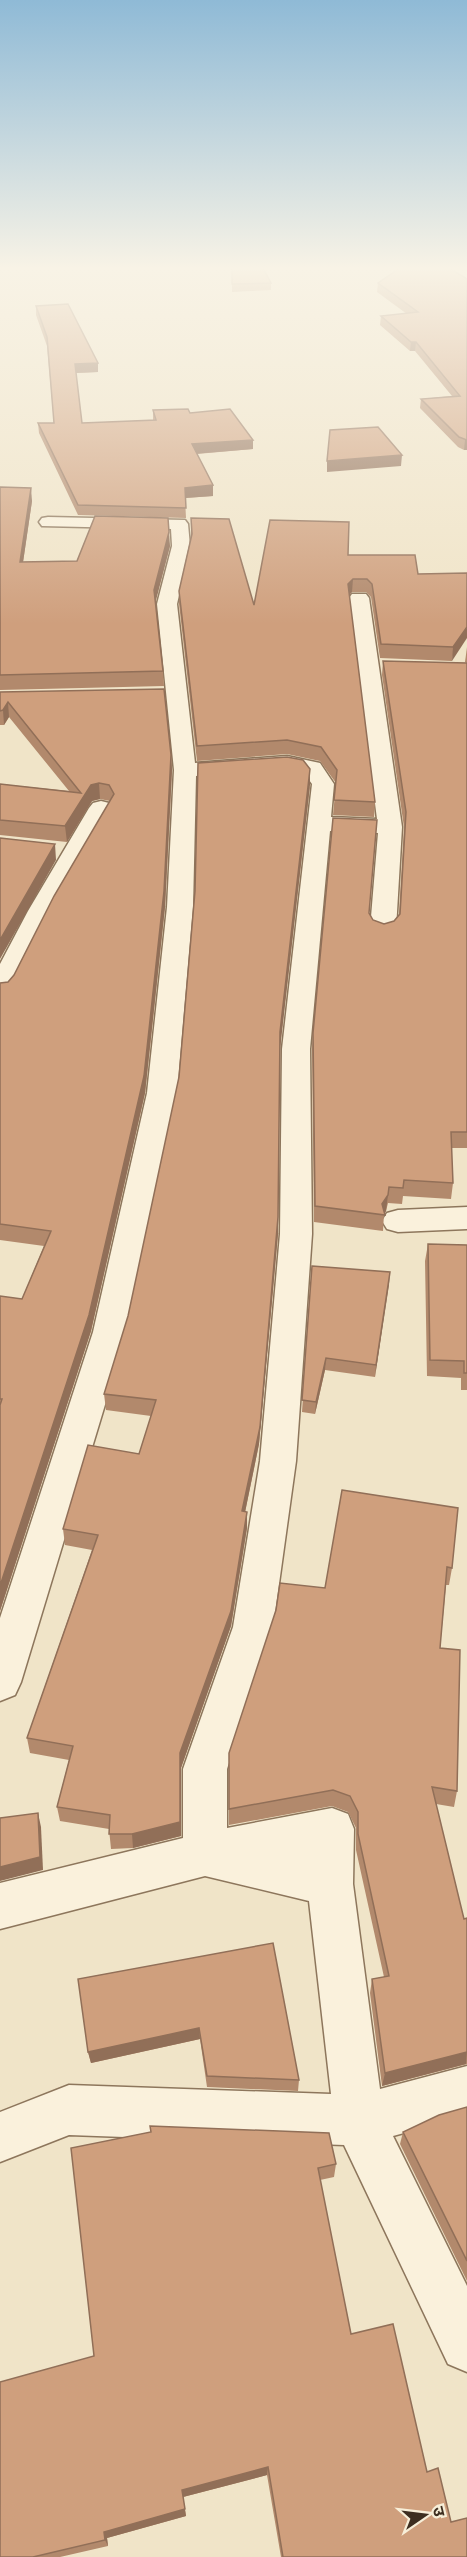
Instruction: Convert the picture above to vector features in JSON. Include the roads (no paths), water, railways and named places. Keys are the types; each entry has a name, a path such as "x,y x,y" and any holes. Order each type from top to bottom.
{"street":[{"path":"0,1682 110,1332 162,1094 180,907 184,771 165,694 167,604 181,546 178,524 48,522"},
{"path":"359,598 390,827 383,929"},
{"path":"368,666 390,667"},
{"path":"184,771 287,763 312,768 323,784 296,1048 296,1234 278,1461 253,1627 205,1769 205,1854"},
{"path":"0,989 41,911 65,851 101,808"},
{"path":"320,823 390,827"},
{"path":"398,1221 467,1218"},
{"path":"0,1906 205,1854 330,1884 359,2120 467,2345"},
{"path":"0,2137 69,2110 359,2120 467,2091"}]}
